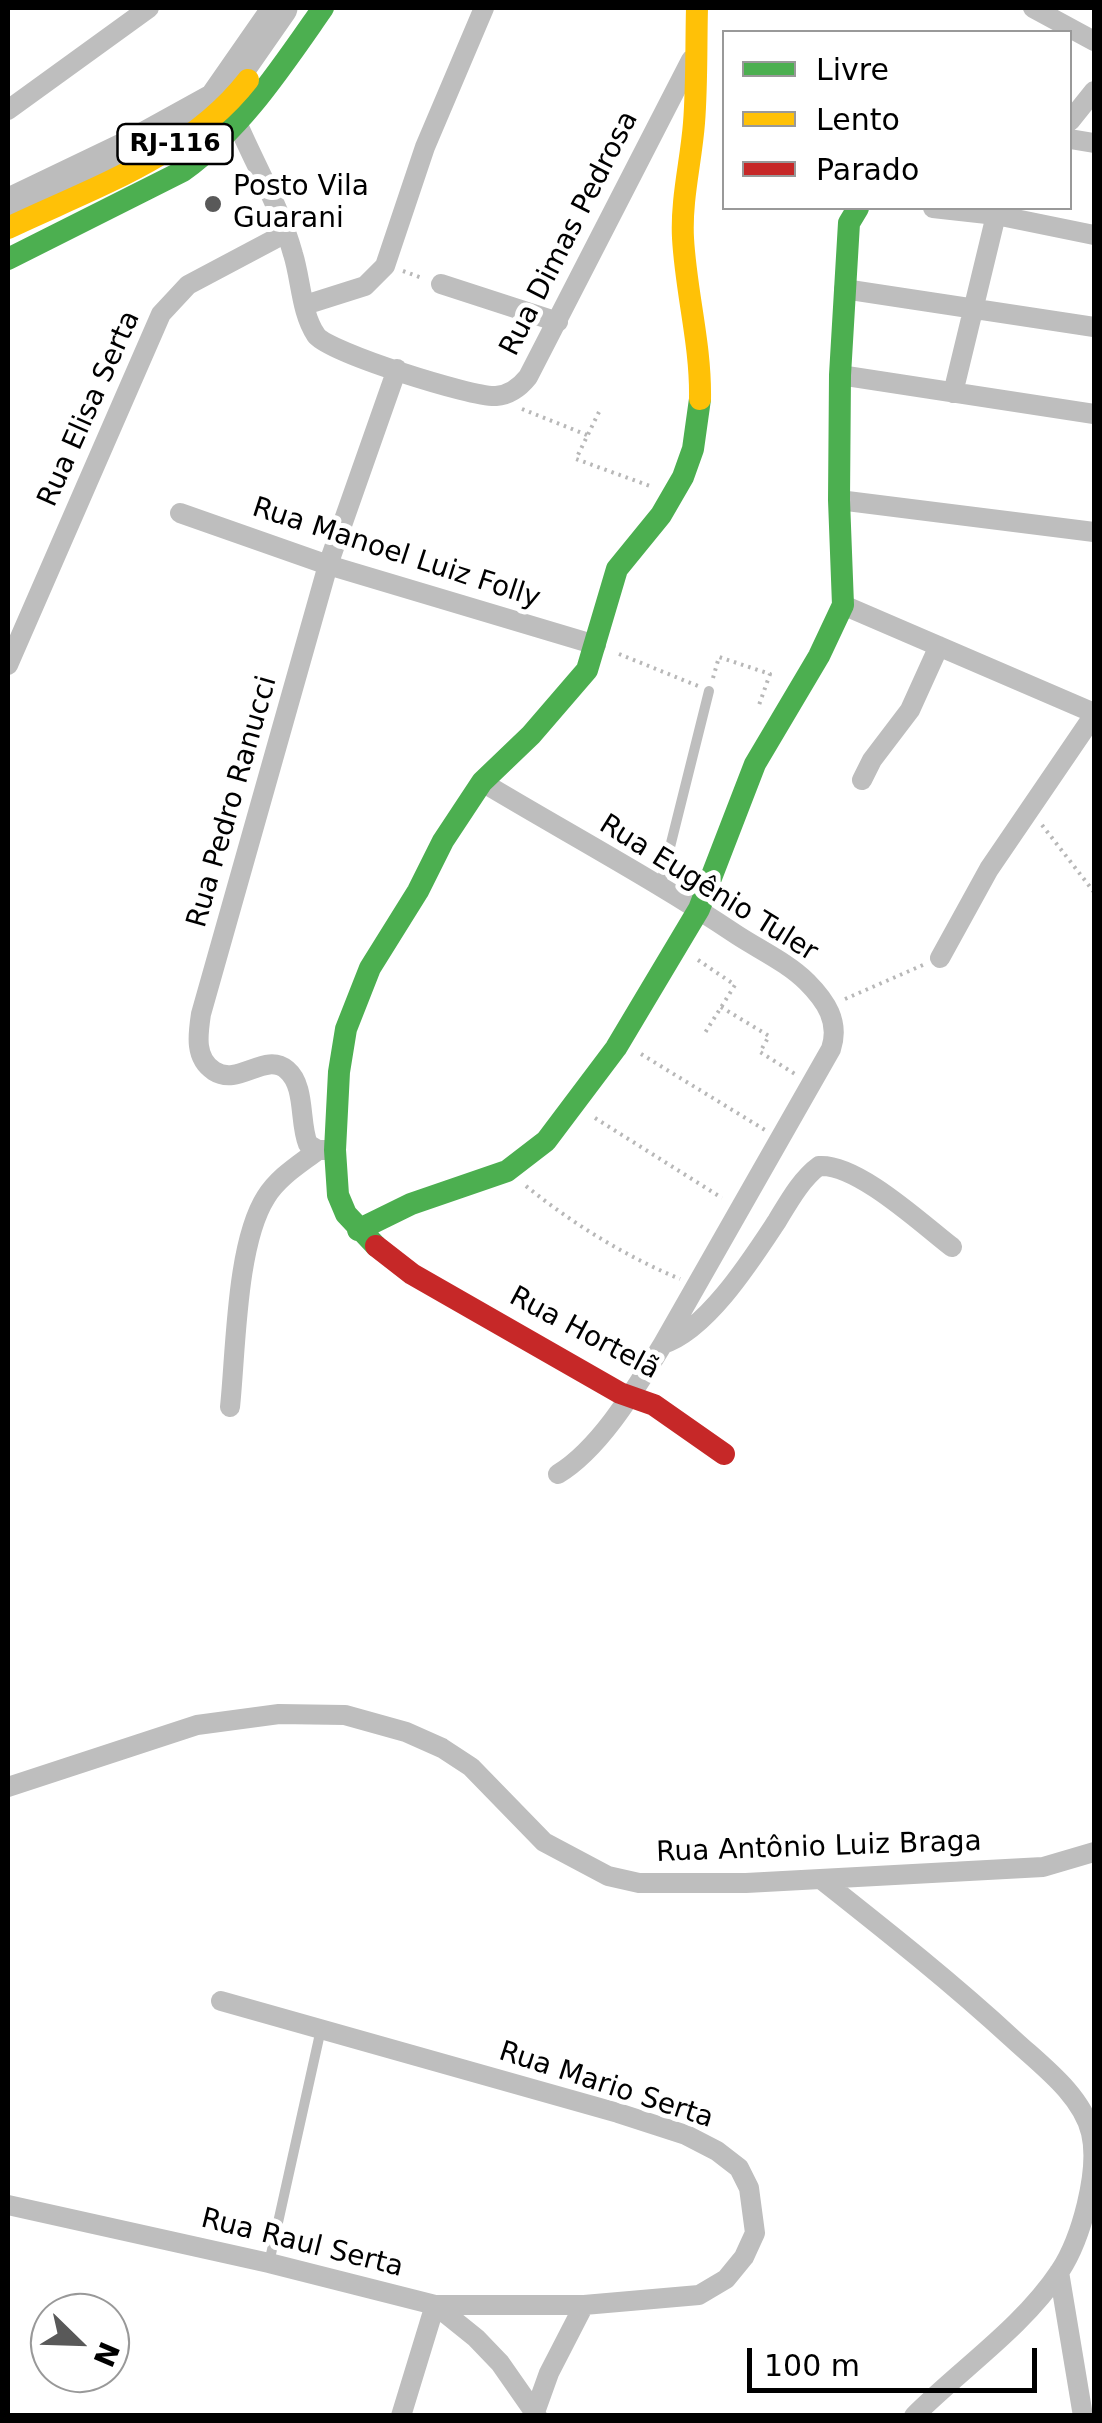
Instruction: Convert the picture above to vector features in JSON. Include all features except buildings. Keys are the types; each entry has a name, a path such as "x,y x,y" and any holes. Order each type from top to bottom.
{"street":[{"path":"8,110 149,8"},
{"name":"RJ-116","path":"8,259 207,156 300,8"},
{"name":"RJ-116","path":"8,228 232,118 322,8"},
{"path":"305,304 365,286 385,266 425,146 484,8"},
{"path":"698,8 694,123 683,235 702,361 694,449 661,515 617,569 587,670 571,692 482,782 444,841 357,996 346,1029 327,1150 338,1194 358,1230 411,1204 507,1171 546,1141 620,1041 699,910 755,764 819,656 844,605 839,500 840,376 844,289 853,215"},
{"path":"1033,8 1094,41"},
{"name":"Rua Dimas Pedrosa","path":"493,397 521,386 558,322 696,50"},
{"path":"1072,118 1094,91"},
{"path":"232,118 286,233 316,335 346,354 465,392 493,397"},
{"path":"953,393 971,308 999,211 1094,236"},
{"name":"Rua Elisa Serta","path":"8,665 161,314 188,285 286,233"},
{"path":"441,284 558,322"},
{"path":"844,289 1094,327"},
{"name":"Rua Pedro Ranucci","path":"327,1150 306,1139 297,1086 291,1073 281,1066 268,1064 239,1076 220,1075 206,1066 198,1039 200,1014 328,565 397,369"},
{"path":"840,376 1094,414"},
{"path":"839,500 1094,532"},
{"name":"Rua Manoel Luiz Folly","path":"180,512 328,565 596,645"},
{"path":"844,605 1094,714 990,869 940,958"},
{"path":"862,780 872,760 910,710 938,646"},
{"name":"Rua Eugênio Tuler","path":"482,782 699,910 797,974 827,1007"},
{"path":"558,1474 576,1464 629,1397 663,1344 834,1040 834,1021 827,1007"},
{"path":"230,1406 244,1268 253,1227 264,1200 278,1182 327,1150"},
{"path":"663,1344 683,1336 708,1311 758,1251 790,1200 819,1166 833,1166 852,1176 952,1247"},
{"name":"Rua Hortelã","path":"358,1230 390,1260 412,1274 629,1397 654,1406 724,1454"},
{"name":"Rua Antônio Luiz Braga","path":"8,1787 197,1725 279,1714 346,1715 406,1732 442,1748 470,1767 544,1842 608,1876 639,1883 822,1880 1043,1867 1094,1852"},
{"path":"822,1880 943,1974 1063,2087 1083,2114 1091,2133 1094,2157 1088,2198 1074,2242 1059,2272 1007,2331 914,2416"},
{"name":"Rua Mario Serta","path":"221,2001 686,2135 718,2151 739,2168 749,2188 754,2232 744,2257 726,2279 700,2295 584,2305 435,2305"},
{"name":"Rua Raul Serta","path":"8,2205 269,2262 435,2305 500,2363 536,2414"},
{"path":"1059,2272 1084,2416"},
{"path":"401,2416 435,2305"},
{"path":"536,2414 556,2358 584,2305"}],"lane":[{"path":"660,888 709,690"},
{"path":"269,2262 321,2028"}],"path":[{"path":"385,266 441,284"},
{"path":"493,397 588,436"},
{"path":"599,412 576,459 673,494"},
{"path":"596,645 709,690 719,656 770,674 759,706 784,714"},
{"path":"1030,809 1094,892"},
{"path":"678,947 735,984 704,1036"},
{"path":"827,1007 940,958"},
{"path":"721,1006 769,1036 760,1052 812,1084"},
{"path":"620,1041 780,1139"},
{"path":"574,1105 738,1209"},
{"path":"507,1171 548,1204 626,1254 694,1285"}],"waterway":[{"path":"8,206 129,148 216,100 280,8"}],"traffic: fast":[{"path":"8,259 183,171 205,154 243,116 323,8"},
{"path":"358,1230 411,1204 507,1171 546,1141 616,1048 699,909 755,764 819,656 843,605 840,375 849,223 857,210"},
{"path":"376,1246 346,1214 338,1195 335,1150 339,1072 346,1029 370,968 482,782 531,735 587,670 617,569 661,515 683,477 693,449 700,399"}],"traffic: slow":[{"path":"697,8 695,109 683,223 700,399"},
{"path":"8,228 168,150 224,107 248,80"}],"traffic: jam":[{"path":"376,1246 412,1274 620,1393 654,1405 724,1454"}],"place":[{"name":"Posto Vila Guarani","path":"213,204"}]}
